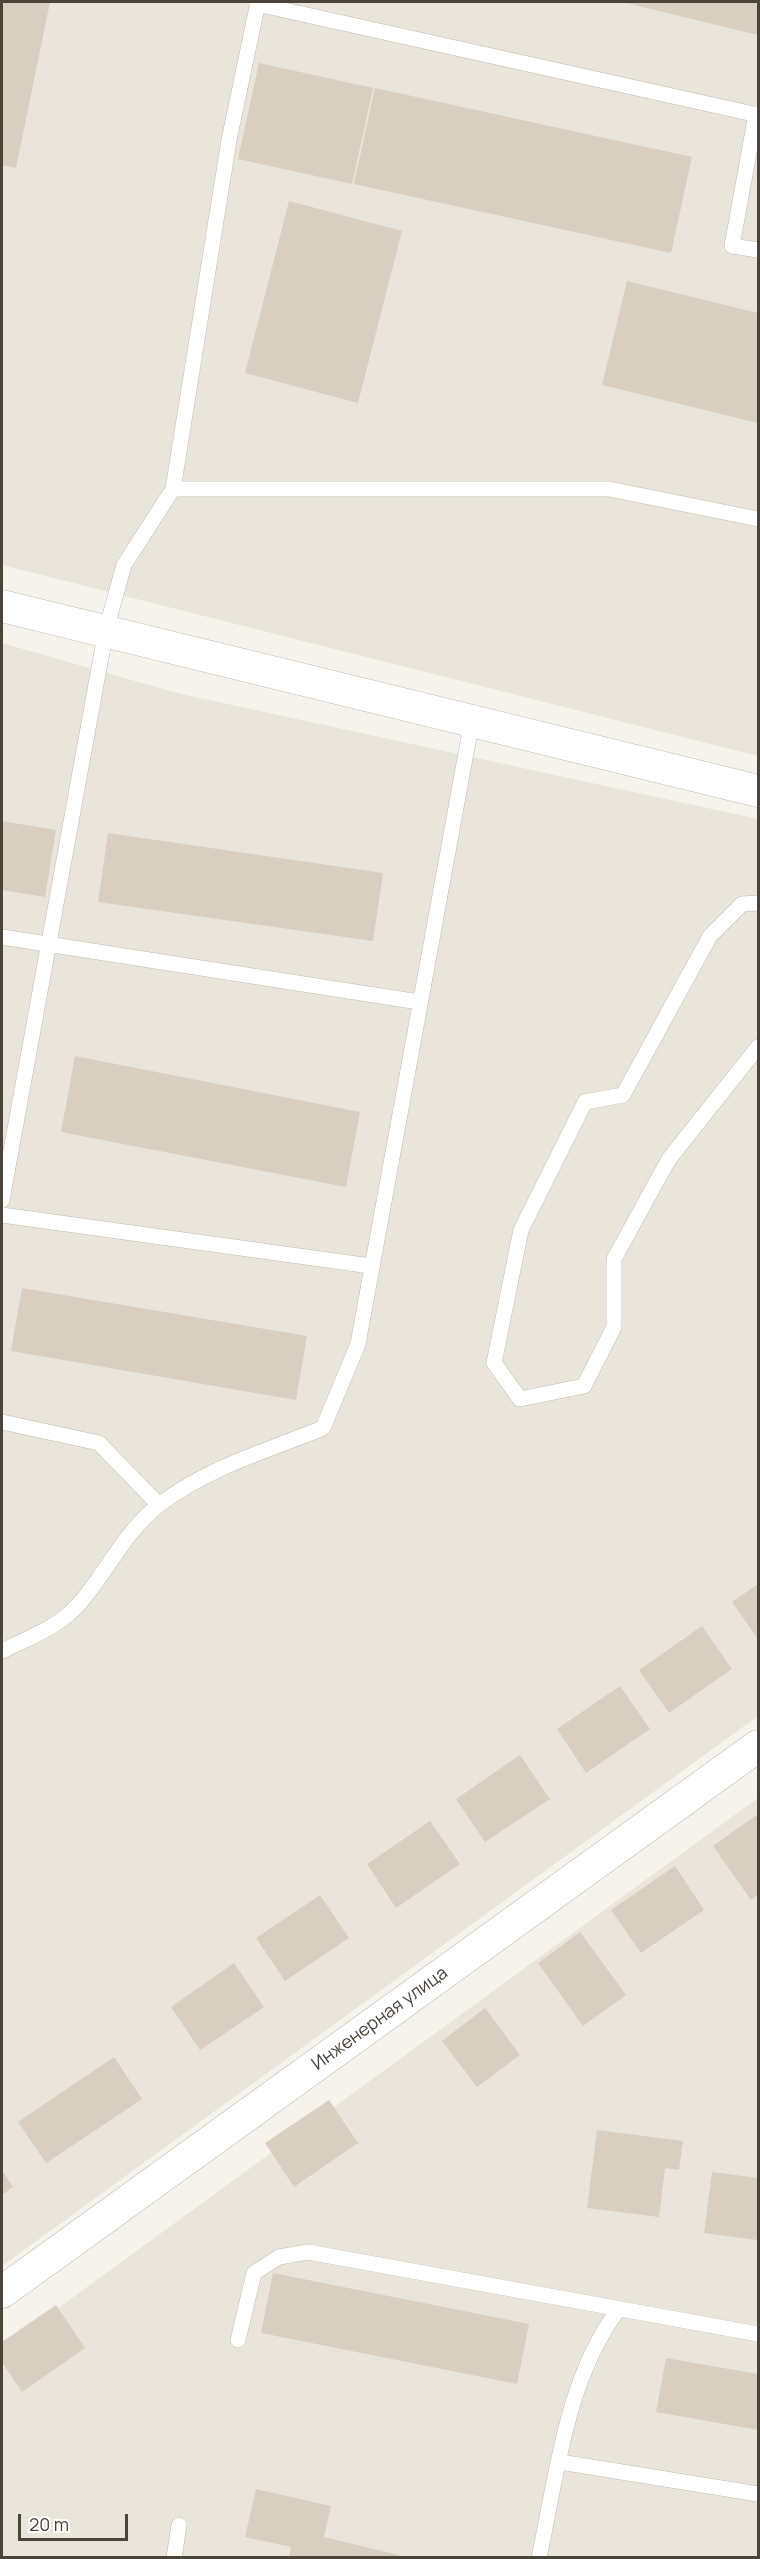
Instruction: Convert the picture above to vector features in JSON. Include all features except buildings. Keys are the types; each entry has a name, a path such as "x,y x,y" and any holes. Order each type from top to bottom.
{"street":[{"path":"2,606 106,630 190,654 472,720 759,791"},
{"name":"Инженерная улица","path":"2,2292 759,1746"}],"lane":[{"path":"2,1200 106,630 124,565 173,489 229,141 257,3 757,114 732,246 759,250"},
{"path":"173,489 609,489 759,519"},
{"path":"2,1652 58,1622 78,1604 112,1556 138,1525 159,1505 207,1475 323,1428 358,1344 472,720"},
{"path":"759,903 742,904 710,936 623,1095 585,1102 521,1230 494,1363 520,1399 584,1386 614,1327 614,1260 669,1159 759,1047"},
{"path":"2,937 419,1002"},
{"path":"2,1215 371,1266"},
{"path":"2,1422 99,1443 159,1505"},
{"path":"238,2340 254,2273 279,2257 308,2252 759,2334"},
{"path":"539,2558 578,2383 600,2335 618,2310"},
{"path":"560,2462 759,2494"},
{"path":"174,2558 179,2525"}],"shaded area":[{"path":"2,2 758,2 758,756 2,565"},
{"path":"2,643 177,693 758,819 758,1716 2,2266"},
{"path":"758,1798 758,2557 2,2557 2,2349"}]}
